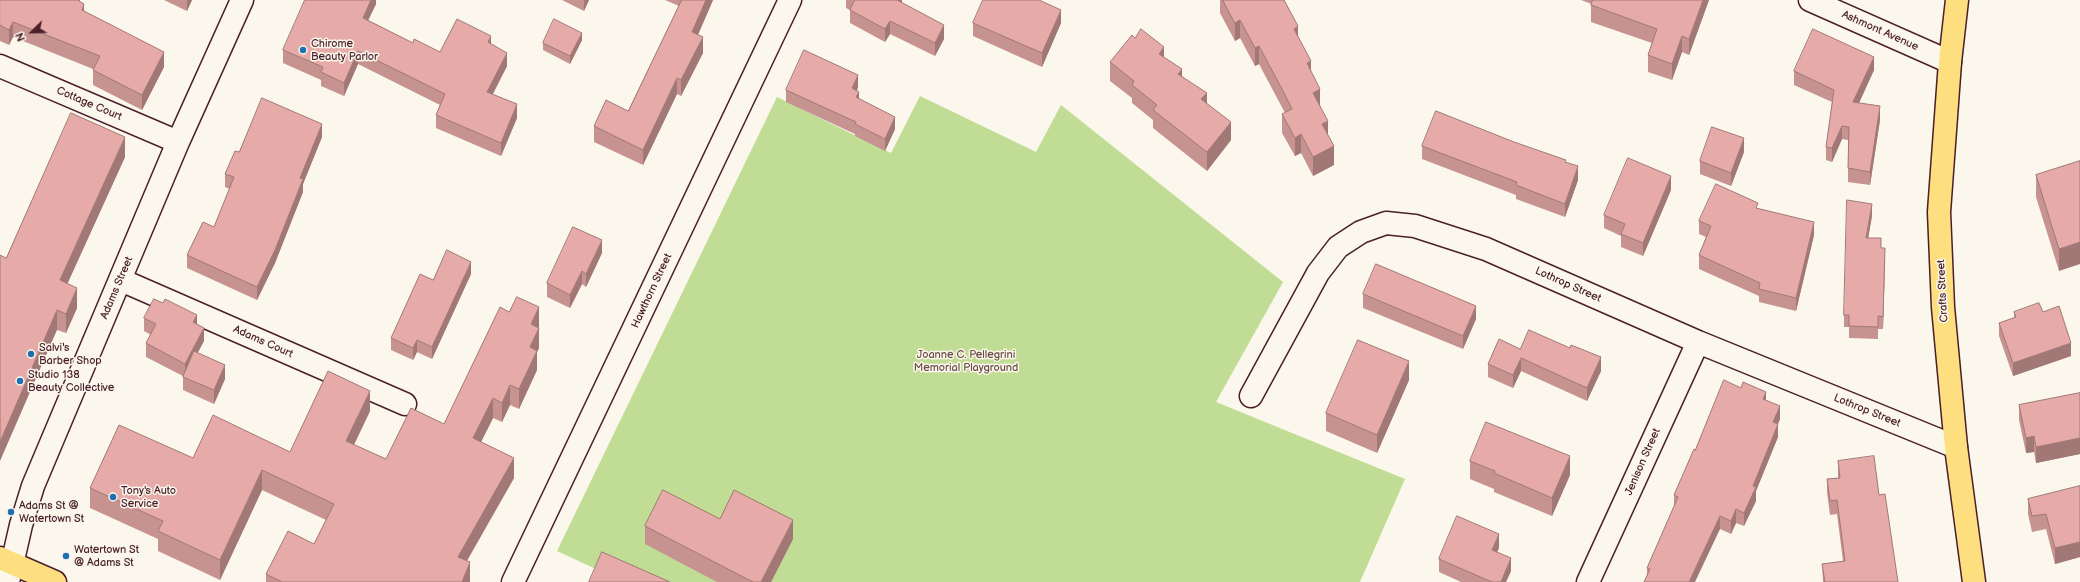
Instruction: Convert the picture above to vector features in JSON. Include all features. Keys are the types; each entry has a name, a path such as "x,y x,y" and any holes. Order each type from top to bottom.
{"main road":[{"name":"Crafts Street","path":"1957,0 1950,62 1939,212 1943,307 1956,447 1974,582"},
{"path":"7,568 55,582"}],"street":[{"name":"Adams Street","path":"7,568 33,486 178,142 242,0"},
{"name":"Hawthorn Street","path":"513,582 790,0"},
{"name":"Ashmont Avenue","path":"1810,0 1950,62"},
{"name":"Cottage Court","path":"0,66 178,142"},
{"name":"Lothrop Street","path":"1250,396 1318,273 1338,247 1361,232 1386,223 1415,226 1486,249 1698,342 1956,447"},
{"name":"Adams Court","path":"121,280 405,404"},
{"name":"Jenison Street","path":"1588,582 1698,342"}],"green space":[{"name":"Joanne C. Pellegrini Memorial Playground","path":"920,96 1036,152 1061,105 1283,282 1216,402 1405,479 1360,582 624,582 557,551 777,97 891,153"}],"building":[{"path":"0,0 79,0 84,4 82,10 164,52 142,95 93,70 100,56 13,22 9,30 0,25"},
{"path":"305,0 371,0 363,18 413,43 414,39 440,52 457,19 491,36 488,42 507,53 487,92 517,104 501,143 436,115 445,94 358,51 344,83 321,72 323,67 283,50"},
{"path":"682,0 706,0 692,32 703,37 681,80 677,78 643,150 594,126 606,100 628,111"},
{"path":"855,0 897,0 944,25 935,43 890,21 885,29 850,10"},
{"path":"983,0 1039,0 1061,10 1042,53 973,23"},
{"path":"1223,0 1284,0 1298,26 1294,29 1311,61 1307,63 1320,89 1313,93 1328,121 1322,124 1334,146 1313,157 1301,134 1295,138 1282,114 1292,109 1282,89 1259,46 1255,48 1240,20 1235,23"},
{"path":"1593,0 1703,0 1689,39 1682,36 1672,64 1648,55 1657,29 1591,5"},
{"path":"554,19 582,33 570,56 543,43"},
{"path":"1141,29 1164,47 1159,54 1182,69 1178,74 1207,93 1201,99 1231,122 1207,152 1153,110 1157,105 1132,85 1134,81 1110,62 1132,35 1135,38"},
{"path":"1813,29 1874,57 1853,102 1880,106 1870,172 1848,168 1849,127 1842,126 1832,148 1826,147 1834,90 1794,71"},
{"path":"804,50 858,75 852,88 859,92 856,97 895,117 885,139 855,124 856,122 786,90"},
{"path":"262,98 322,124 300,178 303,179 275,250 257,287 187,255 203,222 214,227 234,177 225,174 235,151 239,152"},
{"path":"1436,111 1514,142 1566,160 1565,162 1578,166 1565,204 1516,185 1517,182 1422,146"},
{"path":"71,113 125,137 60,280 77,288 66,314 57,310 0,442 0,255 6,258"},
{"path":"1712,127 1744,138 1731,173 1700,161"},
{"path":"1628,158 1671,176 1643,243 1621,234 1625,224 1604,215"},
{"path":"2080,161 2080,242 2059,249 2036,175"},
{"path":"1716,184 1758,203 1756,208 1814,222 1796,298 1759,289 1760,283 1699,255 1711,226 1699,221"},
{"path":"1847,200 1872,204 1866,238 1881,238 1881,248 1885,248 1883,317 1878,316 1878,327 1849,326 1849,315 1844,315"},
{"path":"573,227 602,240 586,274 582,271 570,295 547,283"},
{"path":"447,250 471,262 432,347 417,340 413,348 391,338 420,274 433,280"},
{"path":"1376,264 1476,306 1463,336 1363,294"},
{"path":"517,297 539,307 531,324 539,328 530,347 537,351 519,389 510,385 502,403 493,398 473,438 514,458 458,557 470,562 462,582 282,582 266,574 288,531 314,544 334,504 262,470 220,560 158,531 163,521 90,488 119,425 193,458 213,415 290,452 328,371 370,391 346,441 386,459 411,408 444,424 500,307 509,312"},
{"path":"154,299 163,303 165,299 197,315 193,322 204,328 185,364 146,343 156,324 144,318"},
{"path":"2039,303 2043,312 2059,306 2071,343 2013,363 1999,323 2016,317 2014,312"},
{"path":"1529,330 1570,348 1571,345 1601,357 1587,388 1521,358 1513,375 1488,364 1499,339 1520,349"},
{"path":"1358,340 1409,361 1377,435 1326,413"},
{"path":"194,351 225,365 214,390 183,377"},
{"path":"1724,380 1741,388 1743,382 1766,392 1763,399 1780,406 1773,422 1778,424 1753,486 1756,487 1744,513 1736,509 1731,521 1720,516 1689,582 1644,582 1650,569 1647,568 1678,497 1674,495 1694,449 1695,450"},
{"path":"2080,393 2080,438 2036,447 2034,436 2026,438 2019,405"},
{"path":"1486,422 1570,456 1552,498 1470,461"},
{"path":"1874,456 1879,495 1885,494 1898,582 1825,582 1822,564 1845,561 1837,500 1830,501 1827,479 1840,478 1838,461"},
{"path":"2080,486 2080,542 2055,548 2046,514 2032,516 2028,499"},
{"path":"663,490 720,519 734,490 793,520 761,582 753,582 645,526"},
{"path":"1457,516 1499,534 1492,550 1511,558 1501,582 1492,582 1439,559"},
{"path":"602,552 670,582 589,582"}],"place":[{"name":"Chirome Beauty Parlor","path":"303,50"},
{"name":"Salvi's Barber Shop","path":"31,354"},
{"name":"Studio 138 Beauty Collective","path":"20,381"},
{"name":"Tony's Auto Service","path":"113,497"},
{"name":"Adams St @ Watertown St","path":"11,512"},
{"name":"Watertown St @ Adams St","path":"66,556"}]}
